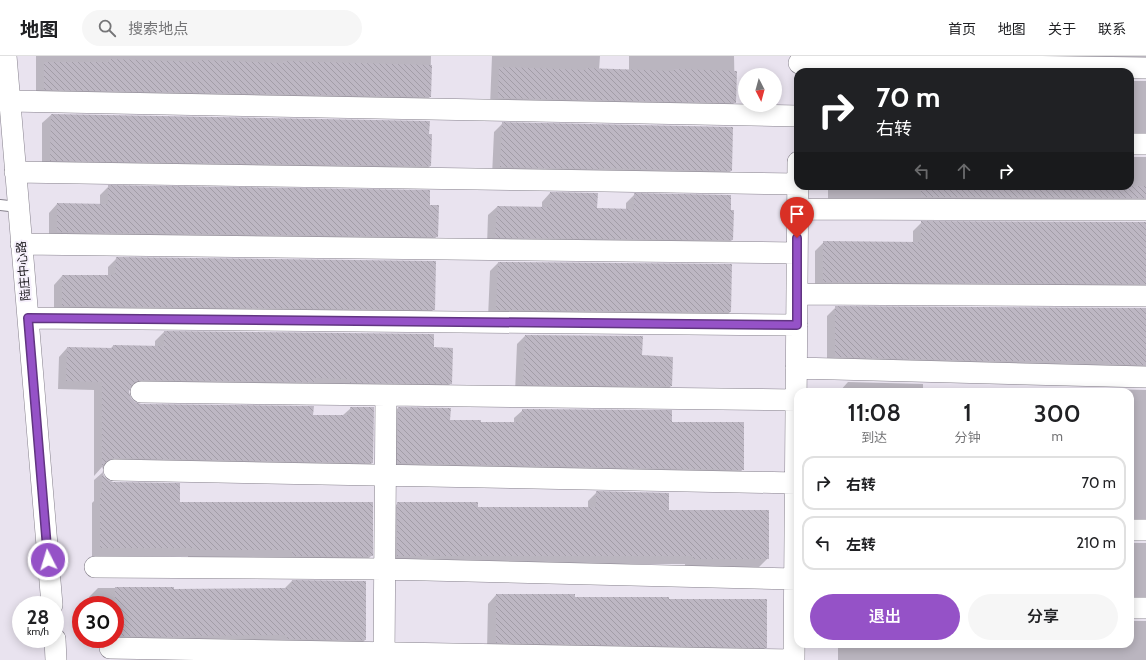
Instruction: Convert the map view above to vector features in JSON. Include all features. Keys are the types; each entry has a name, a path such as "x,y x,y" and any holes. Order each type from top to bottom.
{"street":[{"name":"陆庄中心路","path":"6,56 15,172 9,206 21,244 51,596"},
{"path":"799,64 1146,68"},
{"path":"9,101 794,116"},
{"path":"1134,144 1146,144"},
{"path":"15,172 794,184"},
{"path":"796,388 798,190"},
{"path":"798,209 1146,210"},
{"path":"21,244 797,253"},
{"path":"797,294 1146,296"},
{"path":"28,318 797,325"},
{"path":"796,368 1146,377"},
{"path":"141,392 794,400"},
{"path":"384,656 386,395"},
{"path":"114,470 794,483"},
{"path":"1134,530 1146,530"},
{"path":"95,567 384,569 794,579"},
{"path":"1134,608 1146,608"},
{"path":"55,648 56,660"},
{"path":"110,648 384,656 794,660 794,648"}],"building":[{"path":"109,59 199,62 199,60 283,63 283,61 432,65 431,97 44,90 44,62 109,62"},
{"path":"499,67 586,70 586,68 674,71 674,69 737,71 736,103 498,98"},
{"path":"51,114 430,121 429,134 432,134 431,166 50,161"},
{"path":"502,122 733,127 732,171 500,167"},
{"path":"108,185 430,190 430,205 439,205 438,237 57,232 57,203 108,204"},
{"path":"1134,186 1146,186 1146,198 921,197 921,190 1134,190"},
{"path":"550,192 598,193 597,208 634,209 634,193 731,195 731,210 734,210 733,240 495,238 497,206 550,207"},
{"path":"921,221 1146,222 1146,284 823,282 823,241 921,242"},
{"path":"116,257 436,261 435,310 62,306 62,275 115,275"},
{"path":"498,262 732,264 731,312 496,310"},
{"path":"835,306 1146,308 1146,365 1108,364 1108,361 991,361 835,357"},
{"path":"164,331 434,334 434,347 453,348 452,384 350,383 350,379 315,378 315,382 141,380 135,382 131,386 129,392 131,398 135,402 141,404 314,406 313,415 350,415 350,407 374,407 373,463 114,458 108,460 102,469 102,382 66,381 67,347 113,348 113,345 164,346"},
{"path":"525,335 643,336 642,355 673,357 672,386 523,385"},
{"path":"398,407 451,408 450,420 481,420 481,422 522,422 522,409 672,410 672,422 744,422 744,470 397,463"},
{"path":"102,471 108,480 113,482 180,483 180,502 373,502 373,556 292,556 292,550 100,548 100,493 102,493"},
{"path":"596,491 669,493 669,510 769,510 769,559 693,559 693,556 397,556 397,502 478,502 478,507 596,507"},
{"path":"292,580 366,581 366,640 287,639 287,635 174,637 124,636 124,596 115,596 115,587 174,587 174,589 291,588"},
{"path":"496,594 575,594 575,597 669,597 669,599 767,599 767,648 496,643"}],"route":[{"path":"48,560 28,318 797,325 797,238"}]}
